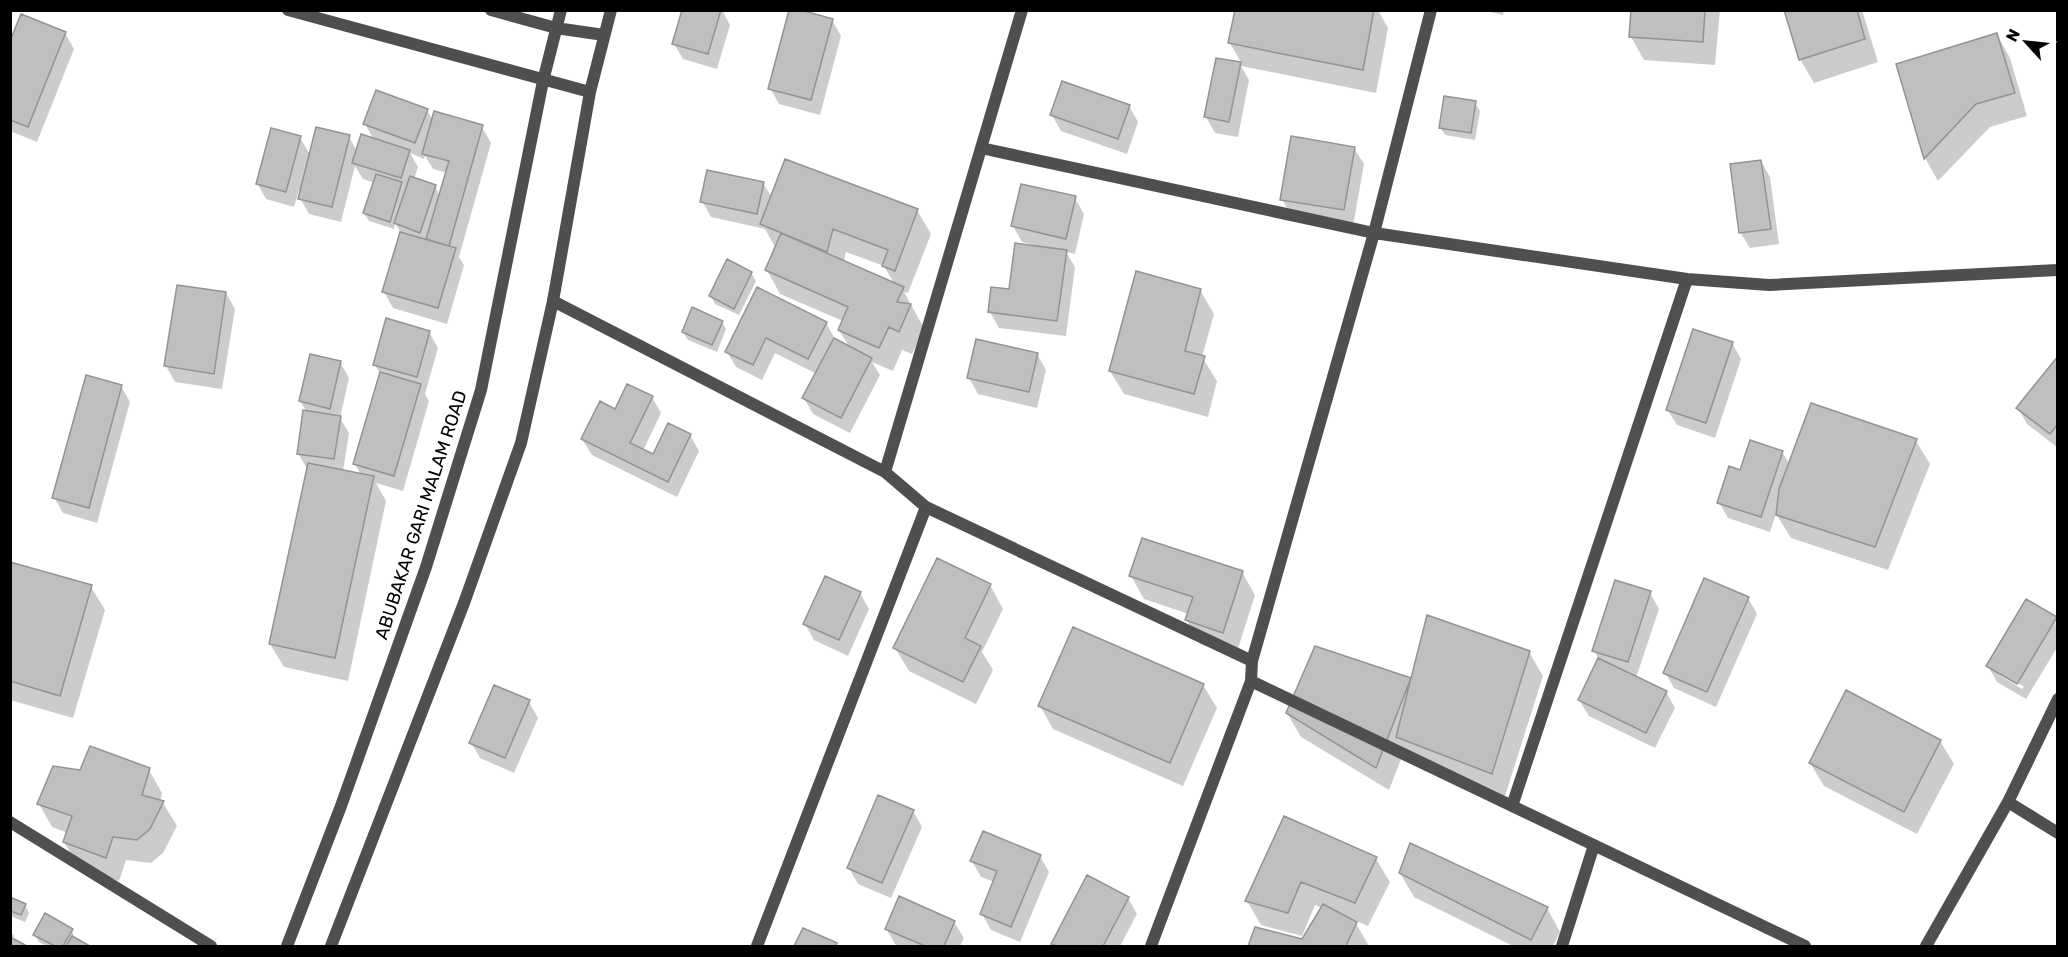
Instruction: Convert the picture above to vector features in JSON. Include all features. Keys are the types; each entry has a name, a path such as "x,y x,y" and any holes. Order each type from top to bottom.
{"street":[{"path":"288,10 590,92"},
{"path":"491,10 556,28 604,35"},
{"name":"ABUBAKAR GARI MALAM ROAD","path":"287,946 341,806 426,567 481,390 543,81 561,10"},
{"path":"331,946 464,603 513,464 553,301 590,92 610,10"},
{"path":"885,472 1022,10"},
{"path":"1150,946 1251,681 1252,661 1374,233 1431,10"},
{"path":"981,148 1374,233 1687,279 1769,285 2058,270"},
{"path":"1512,806 1687,279"},
{"path":"553,301 885,472 926,507 1252,661"},
{"path":"757,946 926,507"},
{"path":"1251,681 1805,946"},
{"path":"1926,946 2008,802 2058,699"},
{"path":"2008,802 2058,833"},
{"path":"10,822 212,946"},
{"path":"1562,946 1594,845"}],"building":[{"path":"682,10 721,10 708,54 672,44"},
{"path":"789,10 801,10 833,19 811,100 768,89"},
{"path":"1235,10 1374,10 1363,70 1228,43"},
{"path":"1631,10 1705,10 1703,42 1629,37"},
{"path":"1784,10 1857,10 1865,39 1799,60"},
{"path":"21,14 66,32 28,127 10,120 10,41"},
{"path":"1997,33 2015,93 1976,104 1924,159 1896,64"},
{"path":"1216,58 1241,62 1229,122 1204,117"},
{"path":"1062,81 1130,105 1118,139 1050,115"},
{"path":"376,90 428,109 415,143 363,124"},
{"path":"1444,96 1476,101 1471,133 1439,128"},
{"path":"434,111 483,125 449,246 426,239 449,161 422,154"},
{"path":"316,127 350,135 332,207 298,199"},
{"path":"271,128 301,136 286,192 256,184"},
{"path":"361,134 410,150 401,178 352,163"},
{"path":"1291,136 1355,147 1344,210 1280,200"},
{"path":"785,159 918,209 895,271 882,266 888,250 833,229 827,252 760,224"},
{"path":"1761,160 1771,229 1739,233 1730,164"},
{"path":"707,170 764,182 757,214 700,202"},
{"path":"376,174 402,182 390,222 363,213"},
{"path":"410,176 436,185 420,233 394,223"},
{"path":"1021,184 1076,196 1066,239 1011,226"},
{"path":"400,232 456,248 438,308 382,292"},
{"path":"781,233 904,287 897,302 911,304 899,332 889,327 879,348 838,330 848,307 765,270"},
{"path":"1015,243 1067,250 1057,321 988,312 991,287 1009,289"},
{"path":"727,259 752,272 734,309 709,296"},
{"path":"1136,271 1201,289 1185,351 1205,356 1194,394 1109,371"},
{"path":"177,285 226,292 214,374 164,366"},
{"path":"757,287 827,322 808,359 766,338 753,365 725,352"},
{"path":"692,307 723,321 712,345 682,332"},
{"path":"386,318 430,331 417,377 373,365"},
{"path":"1693,329 1733,342 1706,423 1666,410"},
{"path":"834,338 872,358 841,418 802,398"},
{"path":"976,339 1038,353 1029,392 967,378"},
{"path":"310,354 341,361 330,409 299,401"},
{"path":"2058,356 2058,424 2050,434 2016,408"},
{"path":"380,372 421,384 394,476 353,464"},
{"path":"86,375 122,385 89,508 52,498"},
{"path":"627,384 653,396 630,443 653,454 668,423 691,434 668,482 581,439 600,401 615,409"},
{"path":"1811,403 1917,439 1875,547 1776,515 1779,489"},
{"path":"303,410 341,416 334,459 297,454"},
{"path":"1750,440 1783,451 1761,517 1717,503 1729,466 1740,470"},
{"path":"308,463 374,476 335,658 269,644"},
{"path":"1142,538 1243,571 1223,633 1185,620 1193,597 1129,576"},
{"path":"937,558 991,584 965,638 981,646 963,682 893,648"},
{"path":"10,562 92,585 60,696 10,681"},
{"path":"825,576 861,592 839,640 803,624"},
{"path":"1704,578 1749,597 1707,692 1663,673"},
{"path":"1615,580 1651,591 1628,662 1592,651"},
{"path":"2026,599 2057,617 2017,684 1986,666"},
{"path":"1427,615 1530,651 1492,774 1396,737"},
{"path":"1073,627 1204,684 1170,763 1038,706"},
{"path":"1315,646 1411,678 1376,768 1286,713"},
{"path":"1598,658 1667,691 1646,733 1578,700"},
{"path":"494,685 530,700 505,758 469,743"},
{"path":"1846,690 1941,740 1904,812 1809,763"},
{"path":"90,746 150,768 142,795 164,801 150,829 137,840 113,837 106,858 63,842 72,816 37,804 53,766 80,770"},
{"path":"878,795 914,810 882,883 847,868"},
{"path":"1284,816 1377,857 1355,903 1301,882 1288,913 1245,901"},
{"path":"983,831 1041,855 1011,927 980,914 997,871 970,861"},
{"path":"1410,843 1548,907 1531,940 1399,873"},
{"path":"1087,875 1129,897 1103,946 1051,944"},
{"path":"899,896 955,921 944,946 925,946 885,929"},
{"path":"10,897 26,904 21,915 10,911"},
{"path":"1323,904 1357,922 1346,946 1248,946 1255,927 1302,939"},
{"path":"45,913 73,929 63,946 55,946 33,935"},
{"path":"803,928 837,943 836,946 794,946"},
{"path":"72,936 90,946 66,946"},
{"path":"10,937 27,946 10,946"}]}
